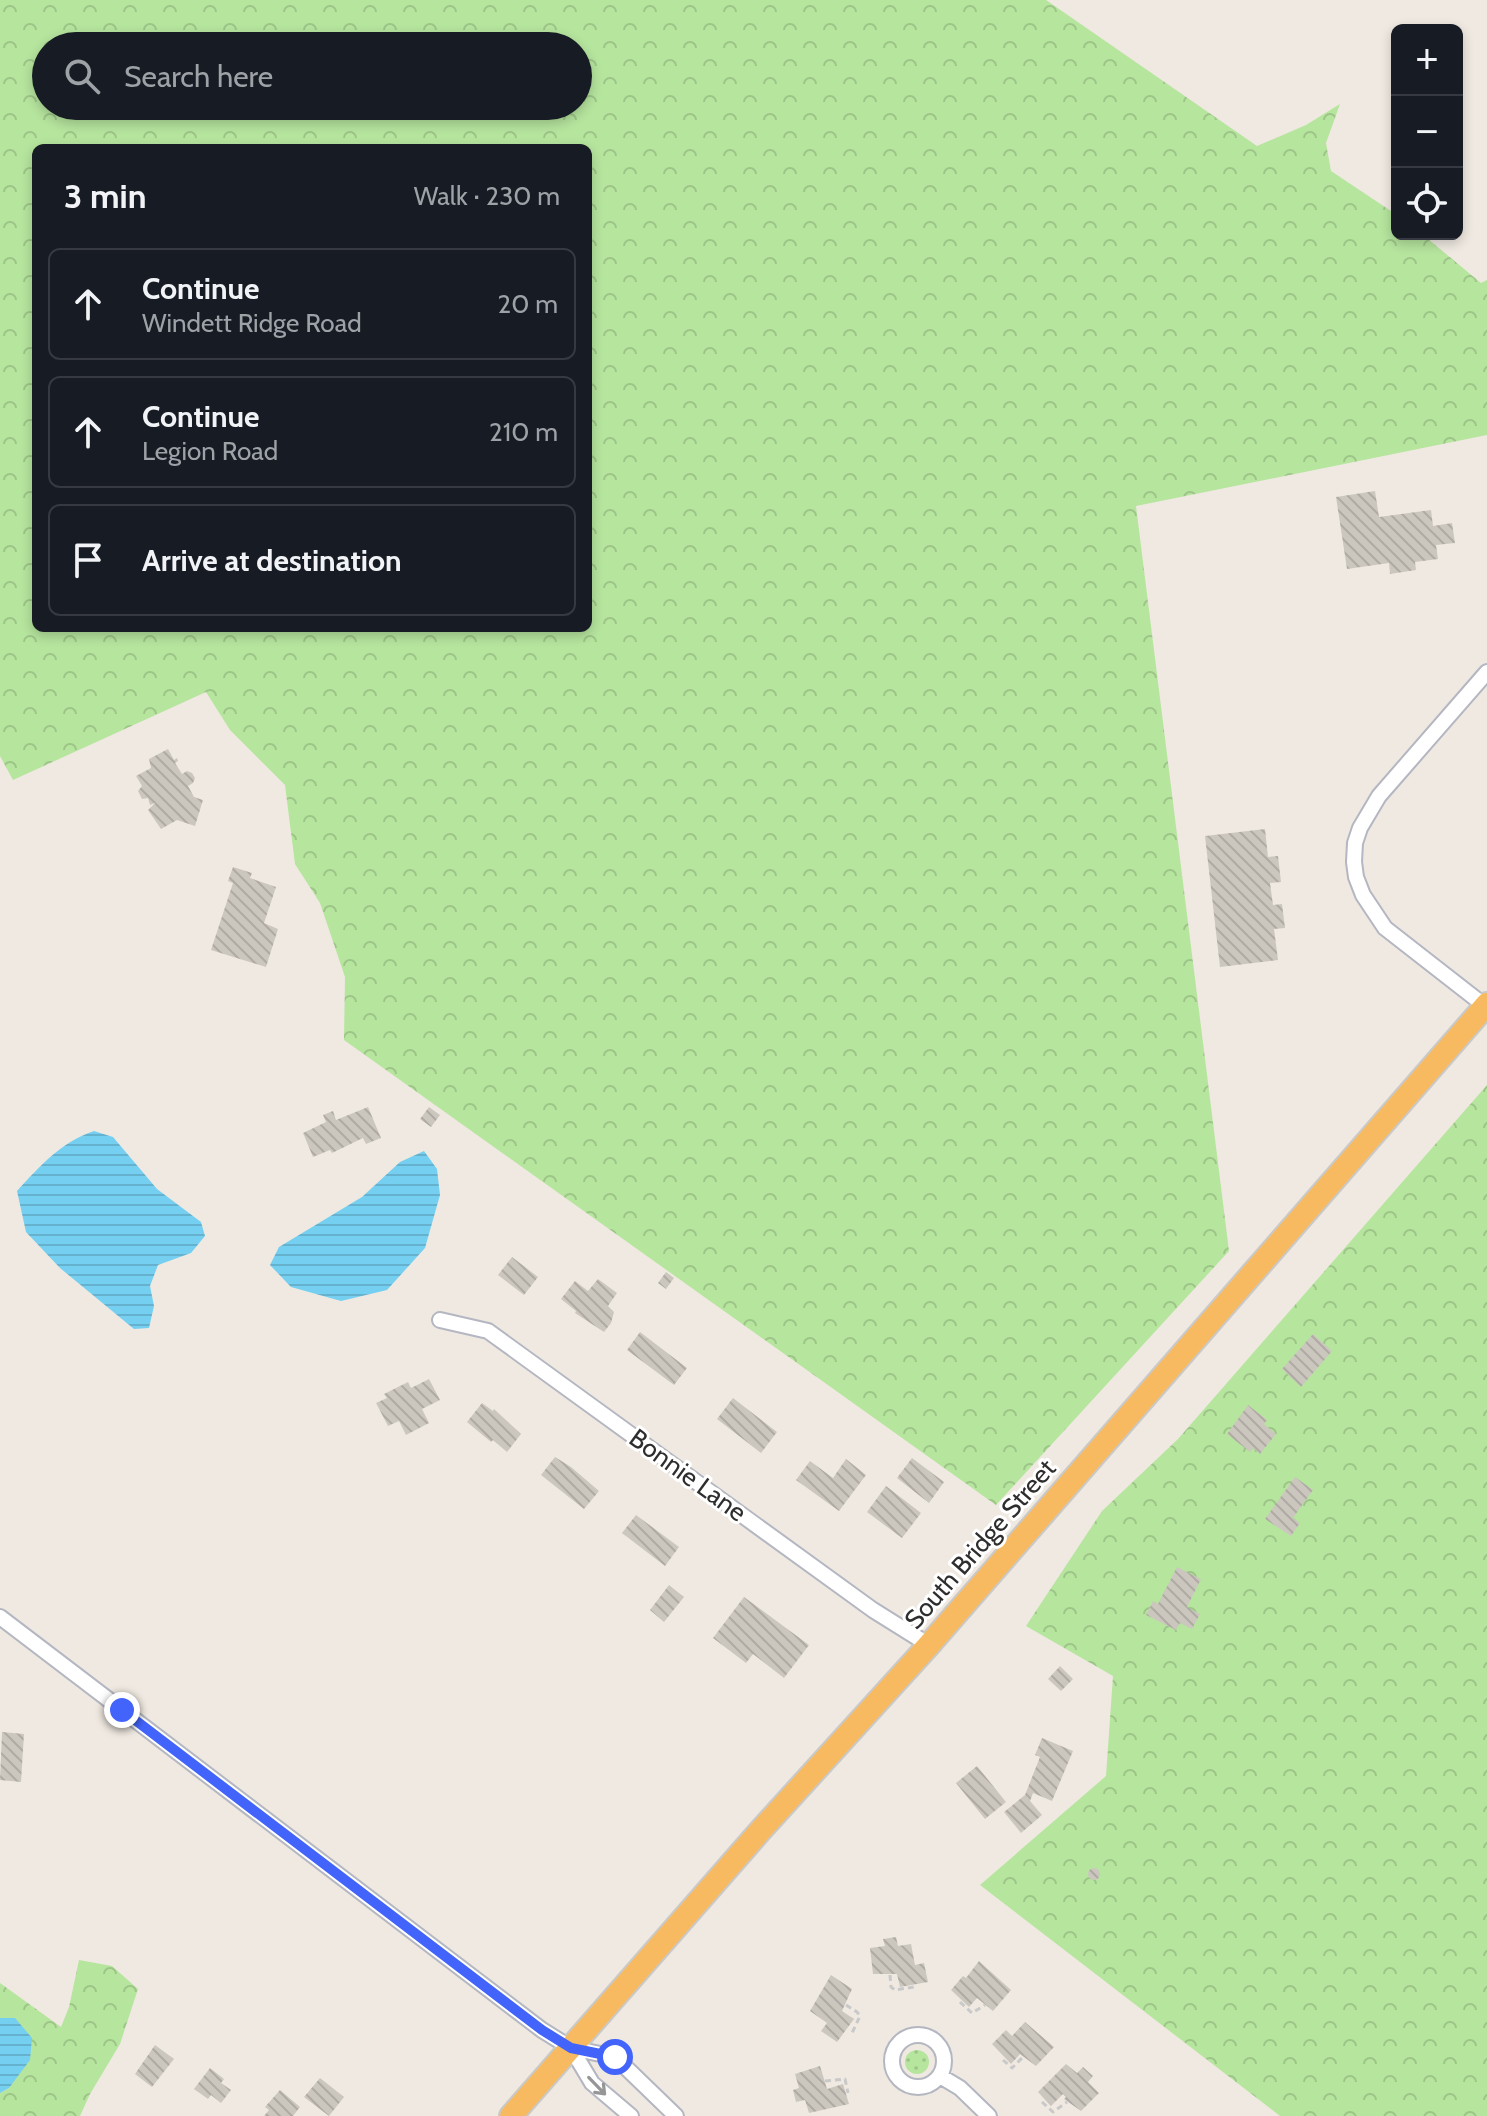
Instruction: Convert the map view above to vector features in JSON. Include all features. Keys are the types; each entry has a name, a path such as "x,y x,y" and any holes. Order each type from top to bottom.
{"highway":[{"name":"South Bridge Street","path":"511,2116 760,1831 929,1645 1486,1005"}],"street":[{"path":"1486,1005 1385,928 1363,895 1354,862 1360,828 1379,796 1487,672"},
{"name":"Bonnie Lane","path":"440,1320 488,1331 873,1610 929,1645"},
{"path":"0,1617 529,2021 571,2048 615,2057 676,2116"},
{"path":"571,2048 592,2083 631,2116"},
{"path":"940,2076 960,2088 989,2116"}],"path":[{"path":"890,1975 891,1987 895,1990 914,1987"},
{"path":"960,2002 972,2013 985,2005"},
{"path":"846,2005 860,2016 852,2033"},
{"path":"1003,2060 1012,2068 1023,2057"},
{"path":"825,2081 845,2079 848,2093"},
{"path":"1042,2102 1053,2112 1067,2102"}],"green space":[{"path":"0,0 1046,0 1257,146 1306,125 1340,104 1326,143 1331,171 1391,211 1391,240 1429,240 1481,283 1487,280 1487,435 1136,506 1229,1251 996,1505 344,1040 345,977 320,903 295,864 285,785 230,730 206,692 13,780 0,756"},
{"path":"1487,1085 1487,2116 1280,2116 980,1885 1106,1776 1113,1676 1026,1626 1102,1511 1178,1439"},
{"path":"79,1960 112,1966 138,1989 120,2044 80,2116 0,2116 0,2093 9,2088 15,2018 0,2018 0,1983 61,2027 69,2007"},
{"path":"917,2050 926,2053 929,2062 926,2071 917,2074 908,2071 905,2062 908,2053"}],"water":[{"path":"94,1131 113,1137 157,1189 201,1222 205,1236 191,1253 158,1265 150,1286 154,1306 149,1328 134,1329 60,1268 26,1232 17,1191 61,1148"},
{"path":"424,1151 437,1169 440,1195 425,1248 387,1290 341,1301 291,1287 270,1265 279,1247 362,1197 400,1162"},
{"path":"0,2018 15,2018 32,2038 30,2060 9,2088 0,2093"}],"building":[{"path":"1375,491 1379,517 1431,510 1433,526 1452,523 1455,543 1436,545 1438,559 1415,562 1416,570 1390,574 1389,563 1347,569 1336,497"},
{"path":"168,749 174,760 177,758 175,763 182,774 187,771 192,773 195,778 188,786 194,797 203,800 195,826 177,820 161,829 148,810 155,803 150,805 148,798 142,799 138,791 142,786 136,776 151,768 149,759"},
{"path":"1265,829 1268,857 1278,856 1281,882 1270,883 1273,905 1282,904 1285,928 1274,929 1278,960 1220,967 1205,836"},
{"path":"233,867 252,873 250,878 276,887 264,923 278,929 266,967 211,950 233,883 228,881"},
{"path":"368,1107 381,1138 366,1144 363,1138 332,1153 330,1150 313,1157 303,1133 326,1122 323,1115 333,1111 336,1120"},
{"path":"429,1107 440,1115 431,1127 420,1119"},
{"path":"512,1257 538,1277 524,1295 498,1275"},
{"path":"666,1272 674,1278 666,1289 658,1283"},
{"path":"598,1279 617,1293 608,1306 614,1312 604,1332 575,1313 561,1299 575,1281 588,1291"},
{"path":"640,1332 687,1368 674,1385 627,1350"},
{"path":"1313,1334 1332,1351 1301,1387 1282,1369"},
{"path":"429,1379 440,1400 422,1409 429,1423 406,1435 399,1421 388,1426 376,1403 387,1398 384,1394 408,1382 411,1388"},
{"path":"733,1398 777,1432 761,1453 717,1419"},
{"path":"482,1403 494,1409 521,1434 507,1452 467,1422"},
{"path":"1248,1405 1267,1420 1264,1424 1276,1434 1260,1454 1253,1448 1250,1452 1227,1434"},
{"path":"555,1457 599,1491 584,1509 541,1475"},
{"path":"912,1458 944,1482 929,1503 897,1478"},
{"path":"846,1459 866,1475 839,1511 796,1480 810,1461 833,1478"},
{"path":"1295,1477 1313,1490 1293,1518 1300,1523 1291,1536 1265,1519"},
{"path":"886,1486 921,1513 902,1538 867,1512"},
{"path":"636,1515 679,1547 665,1566 622,1533"},
{"path":"1177,1567 1201,1579 1187,1607 1200,1614 1192,1629 1180,1623 1176,1630 1146,1615 1153,1601 1158,1604"},
{"path":"669,1585 684,1597 664,1622 650,1610"},
{"path":"744,1597 809,1645 784,1678 753,1654 746,1663 713,1638"},
{"path":"1060,1666 1073,1679 1061,1691 1048,1679"},
{"path":"2,1732 24,1734 21,1782 0,1780"},
{"path":"1042,1738 1073,1751 1052,1801 1033,1793 1030,1801 1042,1815 1021,1833 1004,1812 1025,1795 1040,1757 1035,1755"},
{"path":"977,1766 1006,1802 985,1819 956,1783"},
{"path":"1094,1868 1100,1874 1094,1880 1088,1874"},
{"path":"896,1937 898,1946 911,1944 915,1965 924,1963 928,1982 900,1987 897,1974 873,1974 870,1948 885,1946 883,1939"},
{"path":"979,1961 1011,1990 993,2011 977,1998 969,2007 951,1990 963,1976 966,1978"},
{"path":"831,1975 852,1989 842,2011 854,2019 837,2042 821,2031 827,2023 810,2011"},
{"path":"1025,2022 1054,2047 1036,2066 1020,2054 1011,2064 992,2044 1006,2030 1012,2036"},
{"path":"155,2045 174,2059 152,2087 135,2074"},
{"path":"1066,2064 1077,2073 1083,2067 1093,2076 1088,2082 1099,2093 1081,2111 1064,2099 1063,2094 1051,2106 1038,2092"},
{"path":"820,2066 827,2089 843,2084 849,2104 809,2113 805,2100 796,2102 793,2090 799,2088 795,2074"},
{"path":"210,2068 224,2079 221,2083 231,2090 221,2103 211,2095 208,2099 194,2089"},
{"path":"320,2078 344,2097 329,2116 304,2097"},
{"path":"280,2090 300,2107 293,2116 264,2116 269,2110 265,2107"}],"route":[{"path":"122,1710 542,2030 571,2048 615,2057"}]}
